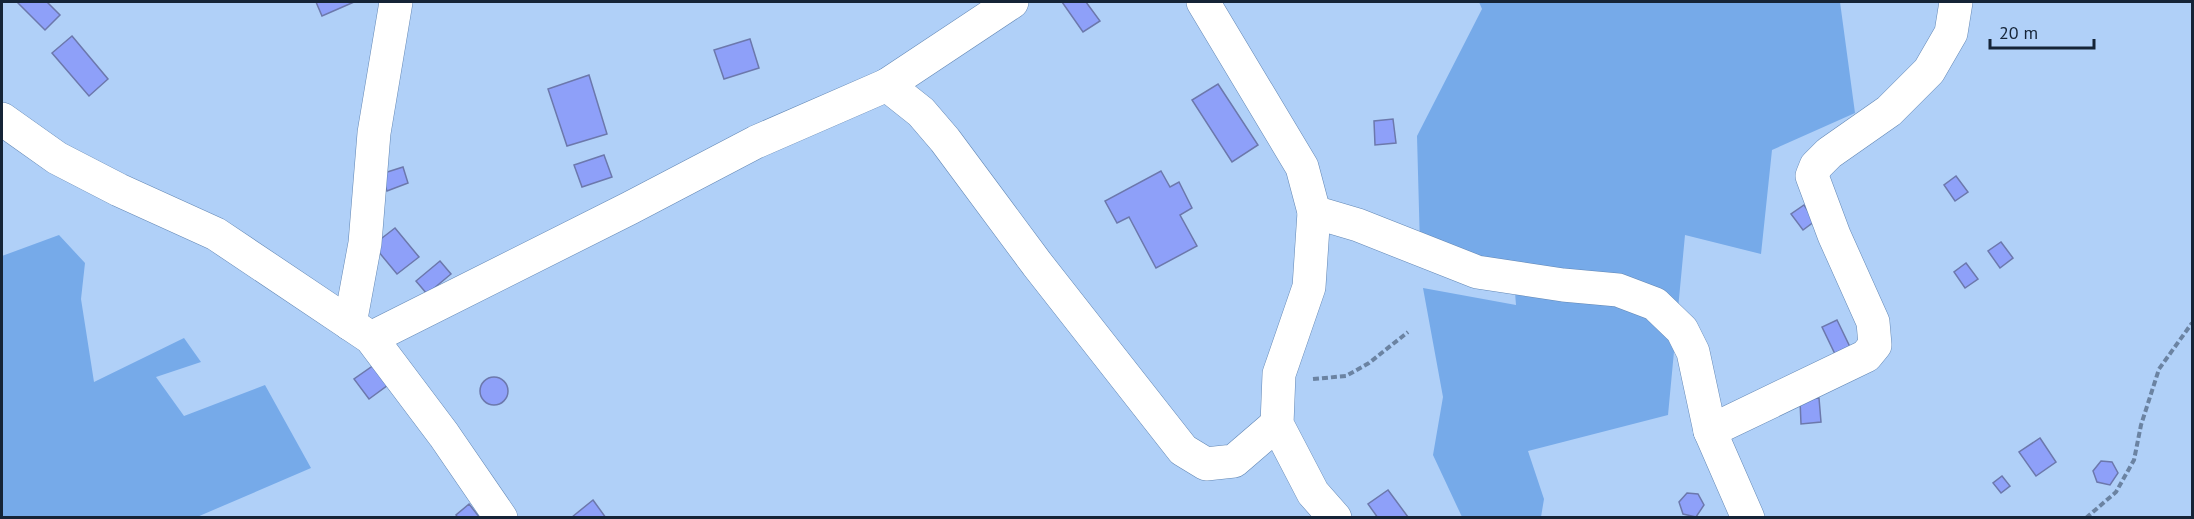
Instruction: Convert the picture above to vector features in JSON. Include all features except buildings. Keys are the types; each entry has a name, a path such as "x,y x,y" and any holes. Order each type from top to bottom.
{"street":[{"path":"360,331 374,133 396,2"},
{"path":"360,331 630,208 756,142 887,85 1012,2"},
{"path":"1203,2 1302,167 1314,212 1309,287 1279,374 1277,424 1313,493 1335,518"},
{"path":"1710,432 1866,356 1875,345 1876,335 1873,322 1834,235 1812,176 1816,166 1829,153 1889,111 1929,71 1951,33 1956,2"},
{"path":"887,85 921,112 945,140 1037,264 1183,450 1206,464 1234,461 1277,424"},
{"path":"2,119 57,158 119,190 216,234 360,331 444,435 501,518"},
{"path":"1314,212 1358,225 1477,272 1563,285 1618,290 1655,304 1682,330 1693,352 1710,432 1748,518"}],"path":[{"path":"2086,518 2116,492 2134,460 2141,424 2159,369 2193,322"},
{"path":"1279,374 1313,378 1346,376 1369,363 1408,332"}],"shaded area":[{"path":"1479,2 1840,2 1855,113 1772,150 1761,254 1685,235 1668,415 1528,451 1544,499 1541,517 1462,517 1433,455 1443,397 1423,288 1516,305 1513,267 1420,247 1417,136 1482,9"},
{"path":"59,235 85,263 81,299 94,382 184,338 201,362 156,377 184,416 265,385 311,468 197,517 2,517 2,256"}]}
